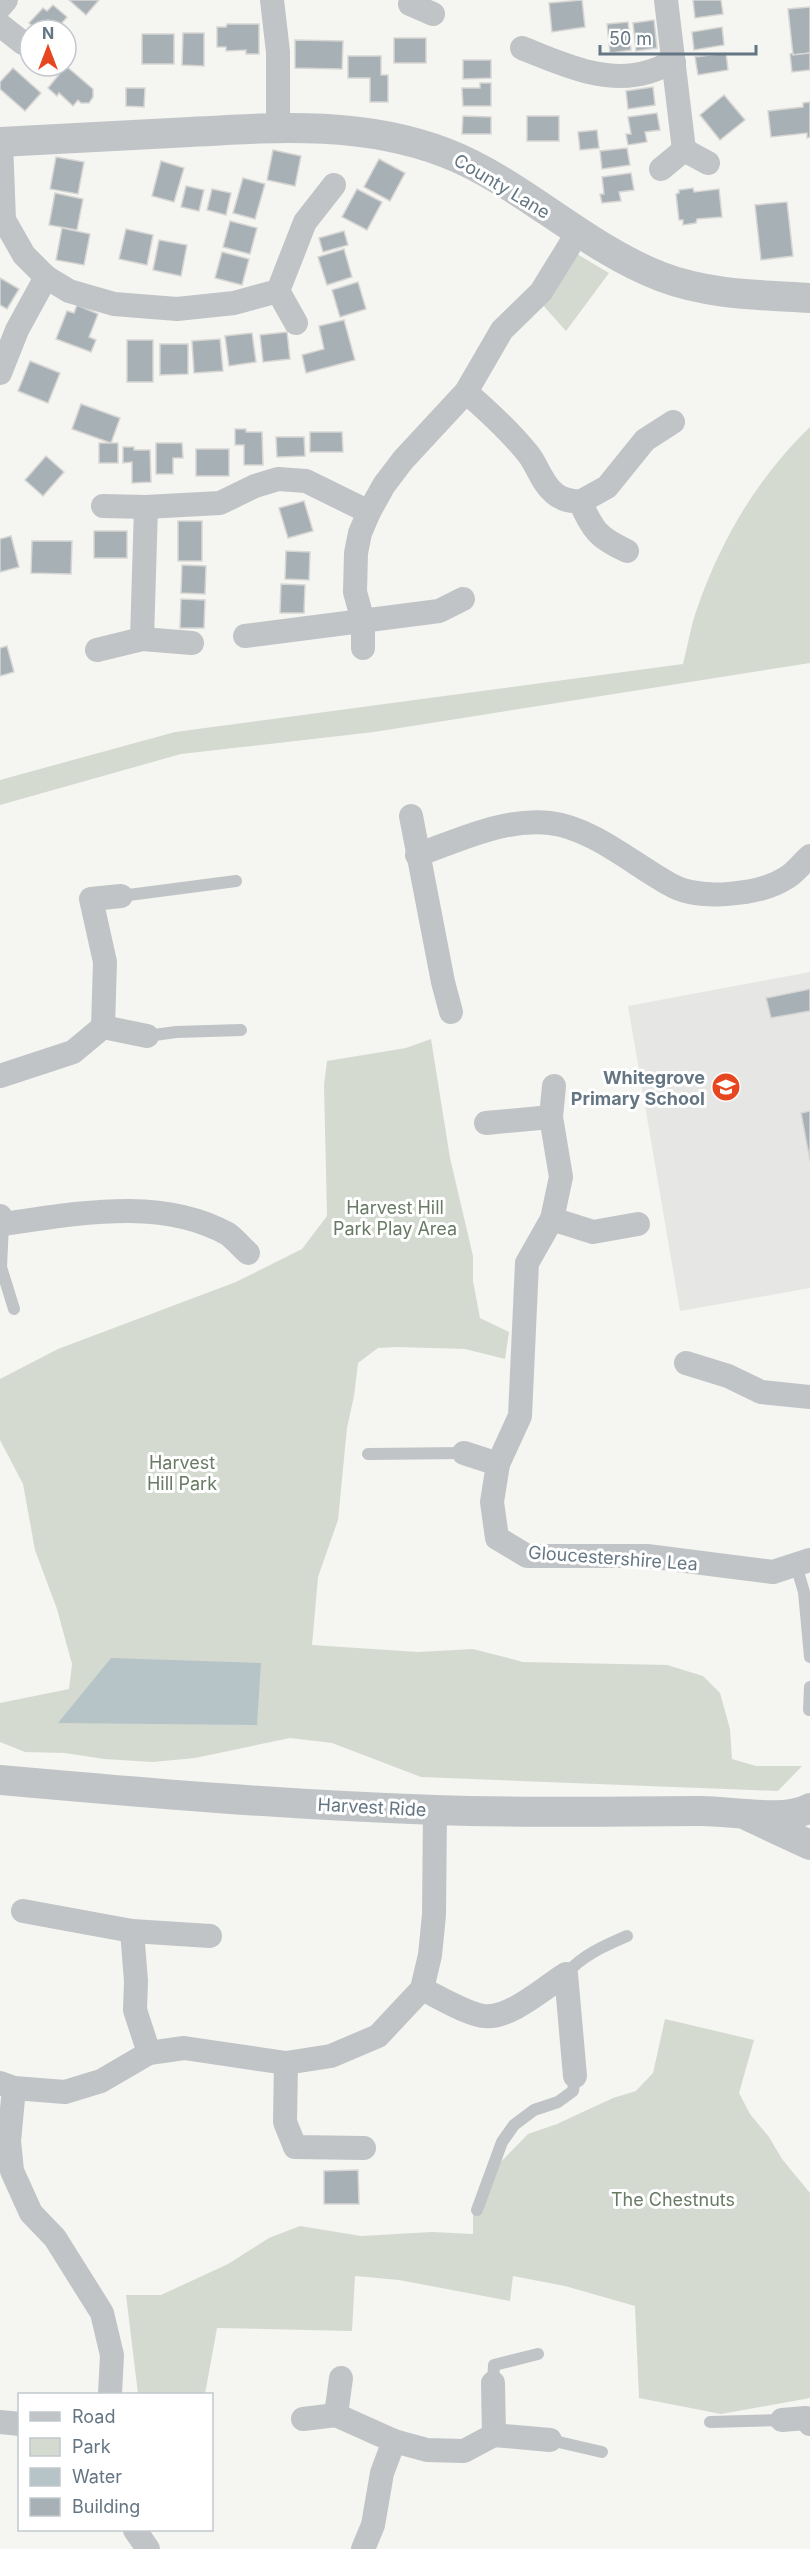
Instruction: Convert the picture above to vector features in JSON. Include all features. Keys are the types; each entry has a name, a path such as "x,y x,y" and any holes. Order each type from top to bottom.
{"street":[{"path":"0,7 6,0"},
{"path":"272,0 278,52 278,127"},
{"path":"666,0 684,150"},
{"path":"407,1 433,14"},
{"path":"0,25 18,39"},
{"path":"522,48 584,71 618,76 646,73 674,62"},
{"name":"County Lane","path":"0,142 278,127 357,130 400,139 447,153 492,177 578,232 663,278 736,294 810,298"},
{"path":"0,142 4,230 46,277 69,291 114,304 177,309 234,303 278,291"},
{"path":"684,150 708,163"},
{"path":"661,169 684,150"},
{"path":"278,291 305,222 334,185"},
{"path":"363,648 363,621 355,592 356,554 360,533 369,512 384,485 403,460 466,392 502,330 541,292 578,232"},
{"path":"0,372 17,330 46,277"},
{"path":"278,291 297,323"},
{"path":"466,392 504,426 530,457 542,479 555,495 580,502 607,487 645,440 673,422"},
{"path":"103,506 146,507 220,503 255,486 278,479 306,481 369,512"},
{"path":"580,502 591,525 604,541 627,551"},
{"path":"142,639 146,507"},
{"path":"245,636 440,611 463,599"},
{"path":"97,650 142,639 192,643"},
{"path":"411,816 417,855 451,1012"},
{"path":"417,855 507,823 551,823 592,836 674,887 721,896 758,890 786,879 810,856"},
{"path":"0,1076 73,1052 103,1027 105,962 91,899 122,896"},
{"path":"103,1027 147,1036"},
{"name":"Gloucestershire Lea","path":"554,1086 551,1117 561,1177 552,1219 527,1263 520,1416 498,1464 492,1502 497,1538 527,1556 647,1556 773,1572 803,1562"},
{"path":"486,1123 551,1117"},
{"path":"1,1220 106,1210 165,1214 201,1223 229,1235 248,1253"},
{"path":"552,1219 593,1232 638,1224"},
{"path":"686,1363 728,1376 761,1392 810,1397"},
{"path":"464,1453 498,1464"},
{"name":"Harvest Ride","path":"0,1780 205,1798 435,1810 603,1813 716,1810 744,1815 770,1815 810,1808"},
{"path":"110,2393 112,2355 102,2313 55,2238 31,2213 6,2172 9,2141 7,2086 65,2092 101,2081 149,2053 184,2048 286,2063 331,2056 378,2036 422,1989 430,1955 434,1915 435,1810"},
{"name":"Harvest Ride","path":"744,1815 810,1845"},
{"path":"810,1822 810,1845"},
{"path":"23,1911 132,1931 210,1936"},
{"path":"132,1931 135,2010 149,2053"},
{"path":"422,1989 483,2016 500,2015 566,1974 575,2076"},
{"path":"286,2063 285,2121 295,2147 364,2148"},
{"path":"336,2415 341,2378"},
{"path":"493,2383 494,2435"},
{"path":"303,2419 336,2415 394,2441 427,2450 464,2451 494,2435 550,2440"},
{"path":"782,2420 806,2418 810,2424"},
{"path":"0,2422 18,2424"},
{"path":"363,2549 372,2525 382,2473 394,2441"},
{"path":"136,2531 148,2549"}],"lane":[{"path":"122,896 236,881"},
{"path":"147,1036 176,1032 242,1030"},
{"path":"1,1220 1,1267 14,1309"},
{"path":"368,1454 464,1453"},
{"path":"803,1562 810,1657"},
{"path":"809,1710 810,1687"},
{"path":"566,1974 577,1962 592,1952 627,1936"},
{"path":"477,2210 502,2142 514,2125 534,2110 558,2102 573,2091 575,2076"},
{"path":"493,2383 494,2366 538,2354"},
{"path":"711,2422 782,2420"},
{"path":"550,2440 602,2452"}],"shaded area":[{"name":"Whitegrove Primary School","path":"810,972 810,1288 680,1311 628,1006"}],"green space":[{"path":"577,254 609,273 566,331 541,303"},
{"path":"810,427 810,663 374,732 181,754 0,805 0,780 175,732 683,664 698,606 730,533 774,466"},
{"name":"Harvest Hill Park","path":"431,1039 450,1158 473,1256 473,1281 480,1318 509,1332 505,1359 465,1349 397,1347 378,1348 358,1363 347,1428 338,1520 318,1577 312,1645 418,1652 473,1649 523,1662 667,1665 703,1676 720,1693 730,1729 732,1759 756,1766 802,1766 778,1791 421,1777 332,1743 290,1738 195,1758 153,1762 104,1759 65,1753 25,1752 0,1742 0,1703 69,1689 72,1664 57,1609 35,1550 23,1484 0,1440 0,1379 58,1349 236,1282 302,1249 327,1216 324,1085 327,1061 406,1048"},
{"name":"The Chestnuts","path":"665,2019 754,2040 739,2093 750,2114 810,2193 810,2398 721,2414 639,2398 635,2306 565,2286 513,2276 510,2301 399,2280 355,2276 352,2331 217,2328 205,2393 138,2393 126,2295 161,2295 228,2264 269,2238 300,2226 361,2236 432,2232 473,2234 473,2206 488,2175 528,2134 557,2124 613,2098 636,2091 653,2073"}],"water":[{"path":"111,1658 261,1663 257,1725 58,1723"}],"building":[{"path":"69,0 99,0 86,15"},
{"path":"582,0 585,27 552,32 549,3"},
{"path":"693,0 721,0 723,14 695,18"},
{"path":"53,5 67,17 34,18 43,8 47,11"},
{"path":"810,7 810,53 793,55 788,9"},
{"path":"654,20 657,48 636,51 633,23"},
{"path":"628,22 631,50 610,53 607,24"},
{"path":"227,24 259,24 259,54 246,54 246,50 226,51 226,47 217,47 217,27 226,27"},
{"path":"722,27 724,45 694,50 692,32"},
{"path":"183,33 204,33 204,66 182,65"},
{"path":"142,34 174,34 174,64 142,64"},
{"path":"394,38 426,38 426,63 394,63"},
{"path":"295,40 343,41 342,69 295,68"},
{"path":"726,53 728,70 698,75 695,57"},
{"path":"793,53 793,55 810,53 810,70 792,72 790,54"},
{"path":"348,56 381,56 381,75 388,75 388,102 370,102 370,78 348,78"},
{"path":"463,60 491,60 491,78 463,79"},
{"path":"13,68 18,72 18,78 24,78 41,93 25,111 0,89 0,82"},
{"path":"78,76 93,89 93,97 89,103 81,103 78,100 73,106 59,93 57,96 48,88 56,78"},
{"path":"480,83 491,83 491,106 463,106 462,88 480,88"},
{"path":"653,87 655,105 628,109 626,91"},
{"path":"126,88 145,88 144,107 126,106"},
{"path":"724,95 745,120 720,140 700,115"},
{"path":"810,102 810,137 807,138 807,133 771,137 768,111 803,107 803,103"},
{"path":"657,113 660,130 645,132 647,142 628,145 626,134 631,134 628,117"},
{"path":"463,116 491,117 491,134 462,134"},
{"path":"527,116 559,116 559,141 527,141"},
{"path":"597,130 599,148 580,150 578,132"},
{"path":"627,148 630,165 602,169 600,151"},
{"path":"273,150 301,156 295,186 267,180"},
{"path":"56,157 84,162 78,194 50,189"},
{"path":"379,159 405,173 390,201 364,187"},
{"path":"161,161 184,168 174,202 152,196"},
{"path":"631,173 634,190 619,192 621,201 602,203 600,194 604,194 602,177"},
{"path":"243,178 265,184 255,219 233,213"},
{"path":"186,186 204,190 199,211 181,207"},
{"path":"693,188 694,192 719,189 722,217 697,219 696,223 683,225 683,220 679,220 676,194 679,190"},
{"path":"212,189 231,193 226,215 207,210"},
{"path":"357,189 382,202 367,230 342,217"},
{"path":"55,193 83,199 77,230 49,225"},
{"path":"787,202 793,256 761,260 755,205"},
{"path":"230,221 257,228 250,254 223,247"},
{"path":"62,228 90,234 84,265 56,260"},
{"path":"126,229 153,235 147,265 119,259"},
{"path":"344,231 348,245 323,252 319,238"},
{"path":"159,240 187,245 181,276 153,270"},
{"path":"344,249 352,277 327,285 318,257"},
{"path":"222,252 249,259 242,285 215,278"},
{"path":"0,278 19,289 7,309 0,305"},
{"path":"358,282 366,309 340,317 332,290"},
{"path":"77,305 98,314 89,337 96,340 91,352 56,339 67,311 74,313"},
{"path":"344,320 355,360 306,373 302,355 324,349 319,326"},
{"path":"287,332 290,359 263,362 260,335"},
{"path":"252,333 256,362 229,366 225,336"},
{"path":"220,339 223,371 194,373 192,341"},
{"path":"127,340 153,340 153,382 127,382"},
{"path":"160,344 188,344 188,374 160,375"},
{"path":"30,361 60,373 48,403 18,391"},
{"path":"81,404 120,418 111,443 72,429"},
{"path":"235,429 262,432 263,465 244,465 244,445 235,445"},
{"path":"310,432 342,432 343,452 310,452"},
{"path":"276,437 304,437 305,456 277,457"},
{"path":"99,443 118,443 118,463 99,463"},
{"path":"156,443 182,443 183,458 173,458 173,474 156,474"},
{"path":"123,447 150,450 151,482 132,483 132,462 123,463"},
{"path":"196,449 229,449 229,476 196,476"},
{"path":"46,456 64,472 43,496 25,480"},
{"path":"304,501 313,531 288,538 279,508"},
{"path":"178,521 202,521 202,561 178,561"},
{"path":"94,531 127,531 127,558 94,558"},
{"path":"11,536 19,567 0,572 0,539"},
{"path":"32,541 72,541 71,574 31,573"},
{"path":"286,551 310,552 309,580 285,579"},
{"path":"182,565 206,566 205,594 181,593"},
{"path":"281,584 305,585 304,613 280,613"},
{"path":"181,599 205,600 204,628 180,628"},
{"path":"7,646 14,672 0,676 0,648"},
{"path":"810,989 810,1011 771,1018 766,998"},
{"path":"810,1111 810,1161 801,1113"},
{"path":"358,2170 359,2204 324,2204 324,2171"}],"place":[{"name":"Whitegrove Primary School","path":"726,1087"}],"park label":[{"name":"Harvest Hill Park Play Area","path":"395,1217"}]}
